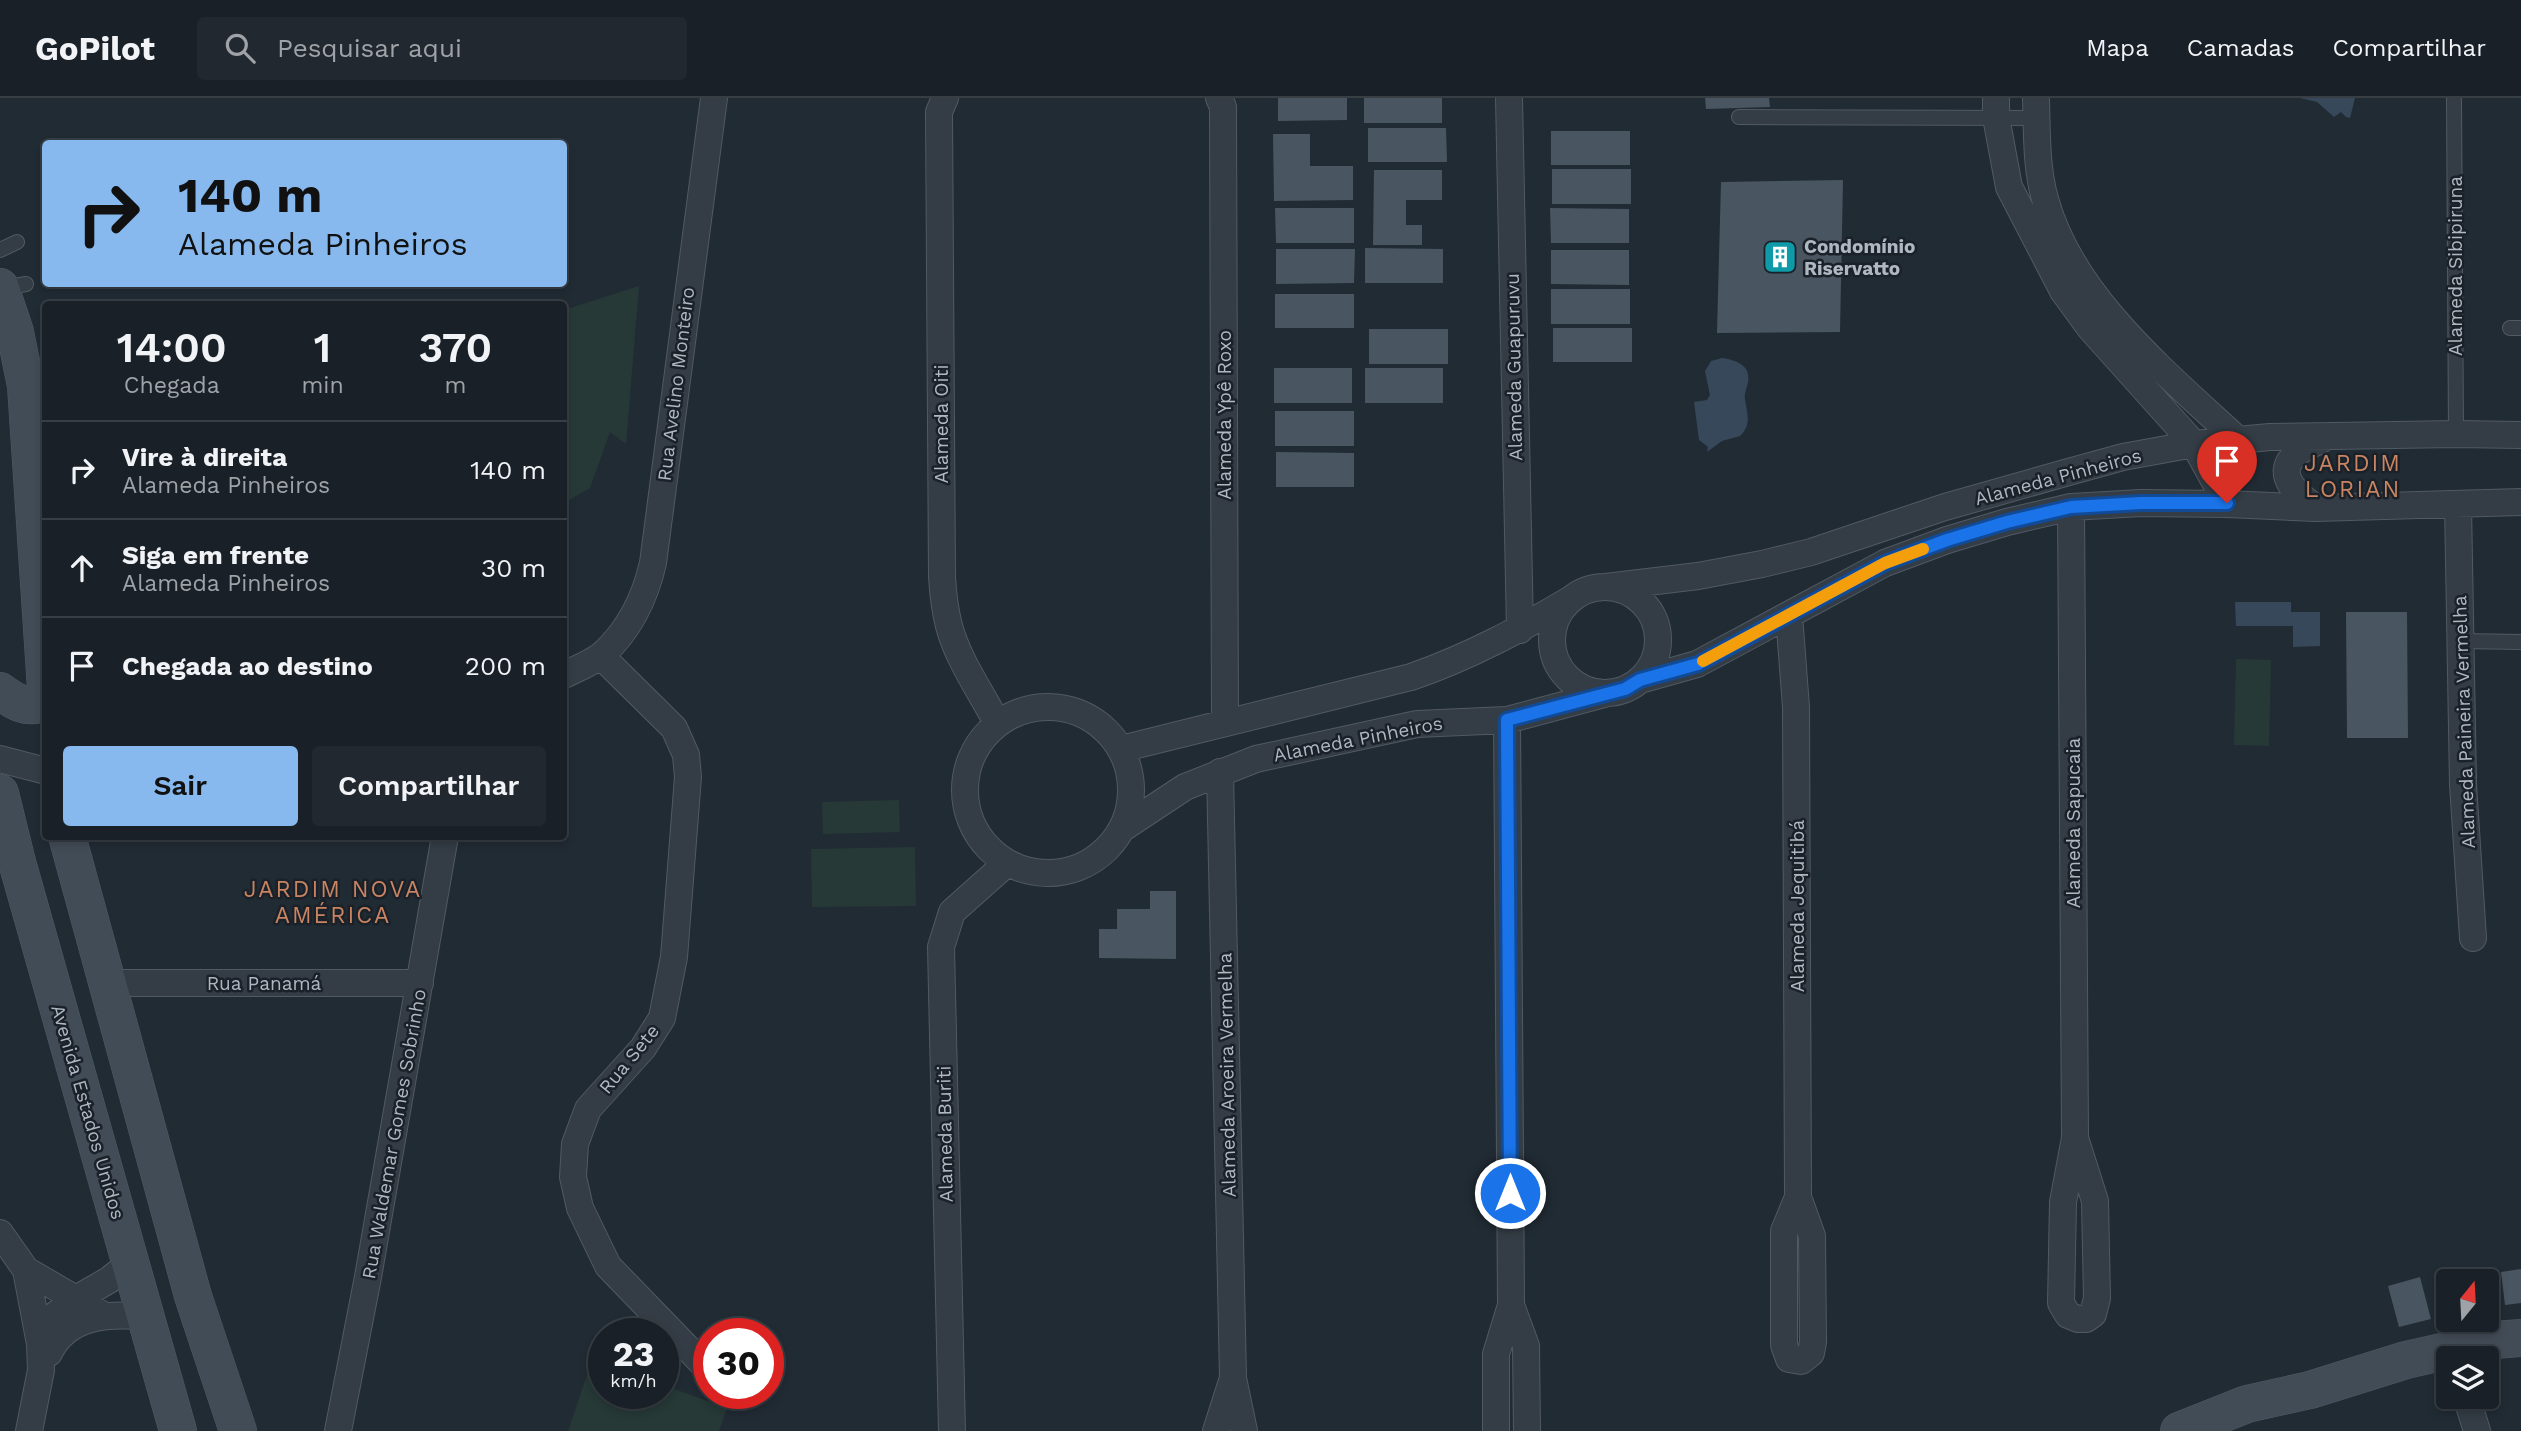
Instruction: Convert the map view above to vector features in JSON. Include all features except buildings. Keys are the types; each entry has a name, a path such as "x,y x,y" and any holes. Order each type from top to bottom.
{"main road":[{"path":"9,287 26,386 42,628"},
{"path":"0,691 17,704 34,706 42,703"},
{"name":"Avenida Estados Unidos","path":"0,793 20,876 178,1431"},
{"path":"68,840 193,1296 237,1431"},
{"path":"2477,1346 2495,1340 2521,1339"},
{"path":"2179,1431 2247,1404 2310,1390 2406,1360 2436,1356"}],"street":[{"name":"Rua Avelino Monteiro","path":"601,656 638,610 653,563 714,98"},
{"name":"Alameda Guapuruvu","path":"1508,100 1520,630"},
{"name":"Alameda Ypê Roxo","path":"1223,101 1225,723"},
{"name":"Alameda Oiti","path":"938,103 944,603 957,648 997,723"},
{"path":"1996,108 2005,172 2016,204 2063,291 2090,328 2194,444 2227,503"},
{"path":"2036,108 2039,170 2045,199 2053,222 2083,277 2131,337 2236,439"},
{"path":"2005,172 2039,170"},
{"name":"Alameda Pinheiros","path":"1606,587 1698,576 1762,564 1811,552 1945,507 2065,473 2123,457 2194,444 2236,439 2327,436 2456,433 2521,435"},
{"path":"2316,508 2297,494 2289,479 2288,467 2299,452 2327,436"},
{"name":"Alameda Pinheiros","path":"1640,680 1698,664 1885,563 1971,533 2071,507 2141,503 2227,503 2316,508 2521,502"},
{"name":"Alameda Paineira Vermelha","path":"2458,505 2463,784 2473,938"},
{"name":"Alameda Sapucaia","path":"2071,507 2075,1138 2063,1202 2061,1303 2068,1315 2086,1319 2093,1314 2097,1298 2095,1201 2075,1138"},
{"path":"1121,749 1411,677 1448,664 1520,630 1573,598 1588,590 1606,587 1624,590 1640,600 1652,614 1658,631 1658,649 1652,666 1640,680 1625,689 1608,693 1591,691 1576,684 1564,673 1555,658 1552,641 1554,625 1573,598"},
{"name":"Alameda Jequitibá","path":"1789,615 1796,707 1798,1197 1812,1236 1813,1342 1811,1353 1801,1361 1789,1359 1784,1345 1784,1231 1798,1197"},
{"path":"567,673 601,656"},
{"name":"Rua Sete","path":"601,656 674,728 686,755 688,777 674,957 662,1018 643,1048 588,1109 575,1144 573,1177 580,1208 608,1266 693,1354"},
{"name":"Alameda Pinheiros","path":"1123,828 1185,786 1285,751 1417,724 1507,720 1608,693"},
{"path":"1051,706 1079,712 1103,727 1121,749 1130,775 1131,802 1123,828 1107,850 1085,865 1059,873 1032,872 1007,863 985,845 970,822 964,795 967,768 978,743 997,723 1023,710 1051,706"},
{"path":"1496,1431 1496,1354 1511,1305 1507,720"},
{"path":"0,759 42,770"},
{"name":"Alameda Aroeira Vermelha","path":"1220,772 1233,1378 1244,1431"},
{"name":"Rua Waldemar Gomes Sobrinho","path":"338,1431 368,1277 444,840"},
{"name":"Alameda Buriti","path":"952,1431 941,947 953,912 1007,863"},
{"name":"Rua Panamá","path":"107,982 420,983"},
{"path":"0,1233 26,1269 105,1316"},
{"path":"40,1344 46,1326 76,1299 109,1280 130,1263"},
{"path":"26,1269 40,1344 41,1370 29,1431"},
{"path":"1511,1305 1525,1346 1527,1431"},
{"path":"41,1370 64,1330 75,1323 105,1316 146,1317"},
{"name":"Alameda Aroeira Vermelha","path":"1216,1431 1233,1378"},
{"path":"2470,1409 2477,1431"}],"lane":[{"name":"Alameda Sibipiruna","path":"2454,98 2456,433"},
{"path":"1739,117 2036,108"},
{"path":"0,250 17,242"},
{"path":"2461,641 2521,642"}],"green space":[{"path":"639,286 626,444 610,432 590,488 567,501 567,309"},
{"path":"2236,659 2271,660 2269,746 2234,745"},
{"path":"899,800 900,832 823,834 822,802"},
{"path":"915,847 916,906 812,907 811,849"},
{"path":"588,1372 588,1409 679,1409 679,1391 693,1396 693,1409 727,1409 719,1431 568,1431"}],"water":[{"path":"2300,98 2355,98 2350,118 2341,112 2334,117 2317,102"},
{"path":"1722,358 1737,362 1747,371 1747,423 1740,436 1722,441 1707,452 1708,447 1699,440 1694,402 1707,400 1710,395 1705,371 1711,361"},
{"path":"2235,602 2291,602 2291,612 2320,612 2320,646 2293,647 2293,626 2236,626"}],"slow traffic":[{"path":"1703,661 1885,563 1923,549"}],"place":[{"name":"Condomínio Riservatto","path":"1780,257"}],"district":[{"name":"JARDIM LORIAN","path":"2353,476"},
{"name":"JARDIM NOVA AMÉRICA","path":"333,902"}],"route":[{"path":"1510,1193 1507,720 1625,689 1640,680 1698,664 1885,563 1947,540 2071,507 2141,503 2227,503"}]}
